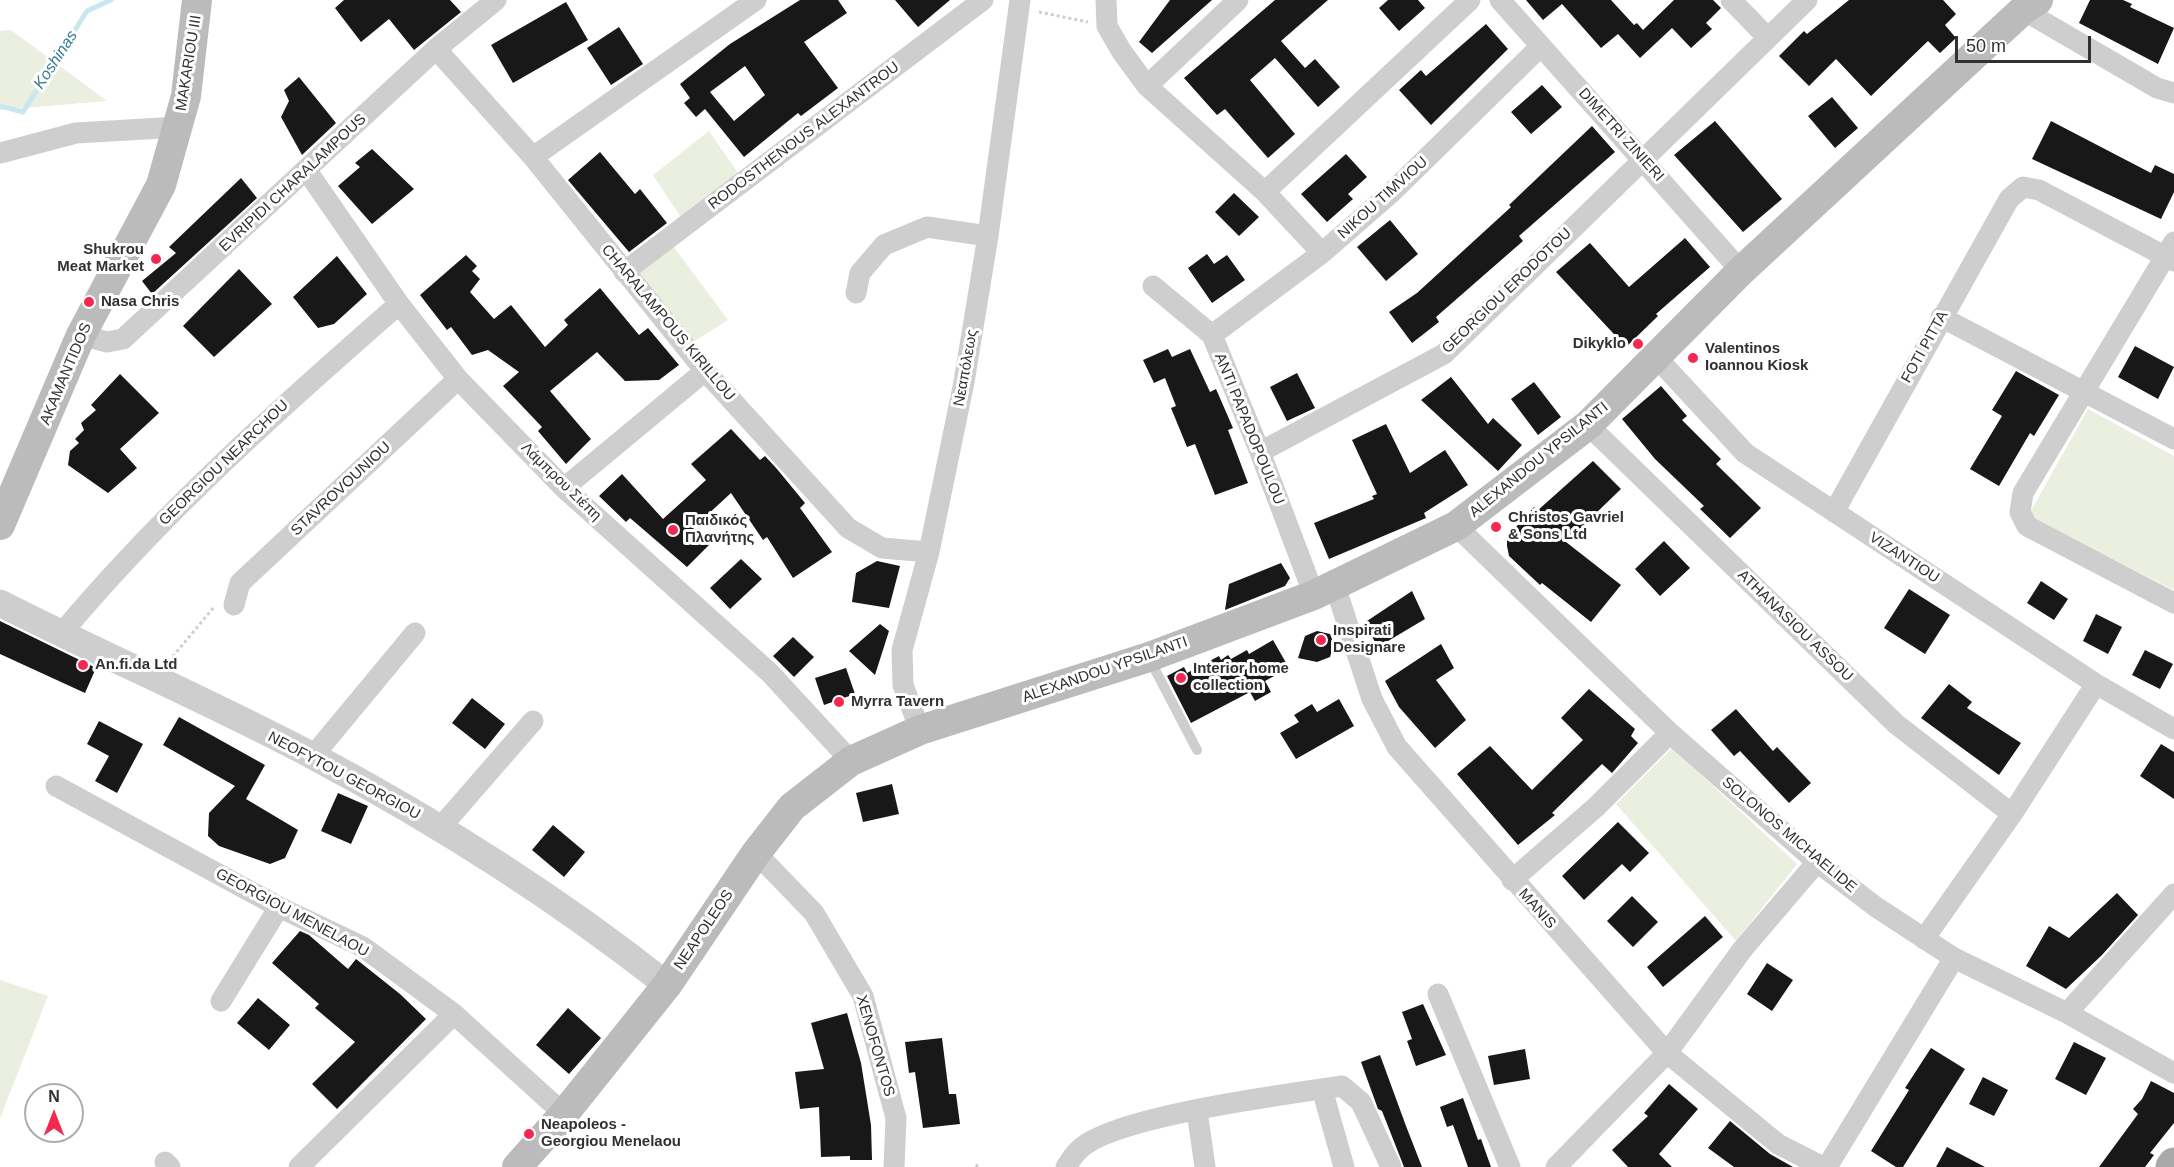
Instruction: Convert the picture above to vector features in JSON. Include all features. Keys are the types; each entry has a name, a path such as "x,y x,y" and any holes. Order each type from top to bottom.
{"main road":[{"name":"MAKARIOU III","path":"179,127 192,63 197,0"},
{"name":"ALEXANDOU YPSILANTI","path":"920,730 1149,657 1324,590 1456,526 1588,425 1741,271 2031,5"},
{"name":"AKAMANTIDOS","path":"0,525 81,335 161,185 179,127"},
{"name":"NEAPOLEOS","path":"517,1167 564,1114 667,985 756,853 792,807 851,761 920,730"}],"street":[{"name":"EVRIPIDI CHARALAMPOUS","path":"81,335 107,342 123,339 307,171 436,49 496,0"},
{"path":"533,157 756,0"},
{"name":"RODOSTHENOUS ALEXANTROU","path":"624,272 983,0"},
{"path":"1106,0 1107,26 1122,52 1148,86 1265,192 1322,252"},
{"path":"1148,86 1239,0"},
{"path":"1265,192 1470,0"},
{"name":"DIMETRI ZINIERI","path":"1500,0 1741,271"},
{"path":"1731,0 1768,38"},
{"name":"GEORGIOU ERODOTOU","path":"1260,452 1444,354 1807,0"},
{"name":"Νεαπόλεως","path":"920,730 903,685 902,650 929,552 964,382 988,236 1020,4"},
{"path":"2031,5 2157,88 2174,93"},
{"name":"NIKOU TIMVIOU","path":"1212,335 1322,252 1392,192 1541,46"},
{"name":"CHARALAMPOUS KIRILLOU","path":"436,49 533,157 705,371 848,528 882,548 929,552"},
{"path":"0,153 76,133 179,127"},
{"name":"Λάμπρου Σιέπη","path":"307,171 399,304 458,379 564,488 770,673 851,761"},
{"name":"FOTI PITTA","path":"1833,512 2009,199 2023,188 2039,190 2171,253"},
{"path":"856,293 860,273 884,245 927,227 988,236"},
{"path":"2171,253 2023,493 2020,512 2027,526 2174,603"},
{"name":"ANTI PAPADOPOULOU","path":"1153,286 1212,335 1260,452 1324,590"},
{"name":"GEORGIOU NEARCHOU","path":"61,634 108,577 152,531 276,411 399,304"},
{"path":"1941,317 2174,439"},
{"name":"VIZANTIOU","path":"1657,358 1745,453 2096,684 2174,729"},
{"path":"564,488 705,371"},
{"name":"STAVROVOUNIOU","path":"234,605 240,583 458,379"},
{"name":"ATHANASIOU ASSOU","path":"1588,425 1896,724 2012,814"},
{"name":"SOLONOS MICHAELIDE","path":"1456,526 1670,733 1817,862 1876,908 1954,958 2067,1013 2174,1073"},
{"name":"MANIS","path":"1324,590 1372,699 1396,747 1667,1053 1778,1144 1825,1167"},
{"name":"NEOFYTOU GEORGIOU","path":"0,603 313,756 440,828 595,928 667,985"},
{"path":"313,756 415,633"},
{"path":"1924,939 2012,814 2096,684"},
{"path":"440,828 533,721"},
{"path":"1512,880 1596,807 1670,733"},
{"name":"GEORGIOU MENELAOU","path":"56,786 279,907 363,947 454,1014 564,1114"},
{"name":"XENOFONTOS","path":"756,853 814,913 863,996 896,1119 894,1167"},
{"path":"1556,1167 1667,1053 1742,950 1817,862"},
{"path":"2067,1013 2174,894"},
{"path":"221,1001 279,907"},
{"path":"1825,1167 1954,958"},
{"path":"1438,994 1510,1167"},
{"path":"299,1167 454,1014"},
{"path":"1066,1167 1080,1148 1117,1129 1197,1111 1342,1086 1361,1102 1391,1167"},
{"path":"1322,1089 1344,1167"},
{"path":"1197,1111 1205,1167"}],"lane":[{"path":"1149,657 1197,750"}],"path":[{"path":"1020,4 1107,26"},
{"path":"154,679 212,607 234,605"}],"green space":[{"path":"11,30 107,101 0,110 0,31"},
{"path":"709,131 740,176 682,219 653,175"},
{"path":"673,246 728,320 693,342 638,273"},
{"path":"2088,409 2174,456 2174,590 2028,516"},
{"path":"1672,748 1797,864 1736,941 1616,804"},
{"path":"0,980 48,996 0,1118"}],"building":[{"path":"344,0 450,0 461,12 414,50 389,19 361,42 335,8"},
{"path":"800,0 838,0 847,13 804,42 838,88 801,116 798,113 744,157 705,109 696,117 684,103 690,98 680,84 730,44","holes":["745,66 765,95 734,121 710,92"]},
{"path":"895,0 950,0 918,27"},
{"path":"1170,0 1212,0 1152,53 1139,42"},
{"path":"1275,0 1328,0 1281,41 1305,68 1315,59 1340,87 1318,107 1275,58 1250,80 1295,134 1268,158 1225,109 1217,115 1184,78"},
{"path":"1388,0 1418,0 1425,8 1399,31 1379,8"},
{"path":"1526,0 1611,0 1634,25 1637,23 1643,30 1674,0 1713,0 1721,8 1706,23 1712,29 1691,48 1672,28 1640,58 1618,34 1601,48 1562,4 1543,20"},
{"path":"1849,0 1943,0 1956,14 1945,25 1956,38 1940,53 1928,41 1871,96 1836,59 1809,86 1779,56 1804,31 1807,34"},
{"path":"2090,0 2123,0 2132,4 2130,7 2174,28 2158,64 2079,23"},
{"path":"566,2 588,40 513,83 491,45"},
{"path":"1486,24 1508,49 1431,125 1399,90 1421,70 1426,76"},
{"path":"619,27 643,64 611,85 587,48"},
{"path":"299,77 336,123 302,155 281,117 289,101 284,90"},
{"path":"1542,85 1562,107 1531,134 1511,112"},
{"path":"1832,97 1858,128 1835,148 1808,116"},
{"path":"1715,121 1782,199 1743,232 1674,155"},
{"path":"2051,121 2151,173 2155,165 2174,174 2174,192 2161,219 2032,159"},
{"path":"1592,126 1615,152 1519,236 1523,241 1436,317 1439,322 1412,343 1389,312 1417,293 1511,207 1509,205"},
{"path":"372,149 414,189 372,224 338,186 360,167 355,163"},
{"path":"600,152 635,194 640,189 667,223 629,252 568,180"},
{"path":"1346,154 1367,177 1348,194 1353,199 1327,222 1301,194"},
{"path":"241,178 257,198 152,294 142,281 176,253 169,247"},
{"path":"1234,193 1259,217 1239,236 1215,212"},
{"path":"1390,220 1418,254 1386,281 1357,247"},
{"path":"1685,238 1710,267 1656,314 1658,316 1626,347 1556,272 1590,243 1629,287"},
{"path":"1207,254 1214,264 1227,255 1245,280 1212,303 1188,268"},
{"path":"466,255 477,266 472,271 480,279 470,292 494,319 511,305 545,347 568,325 564,320 600,288 639,335 648,328 679,365 659,380 625,381 597,352 550,391 591,439 566,464 538,431 542,427 503,386 519,372 488,350 472,355 451,327 447,330 420,295"},
{"path":"337,256 367,294 334,324 318,328 293,297"},
{"path":"239,269 272,304 214,357 183,326"},
{"path":"2135,346 2174,367 2158,399 2118,377"},
{"path":"1168,349 1172,357 1190,349 1210,392 1216,389 1233,428 1228,430 1248,483 1215,495 1195,444 1187,447 1171,408 1176,406 1165,378 1154,383 1143,360"},
{"path":"2016,371 2059,395 2034,436 2030,433 1999,486 1970,469 2002,416 1992,410"},
{"path":"1297,373 1315,408 1287,421 1270,387"},
{"path":"120,374 159,413 120,449 137,468 108,493 68,465 70,451 79,443 75,439 84,430 81,423 96,410 91,405"},
{"path":"1451,377 1488,424 1493,418 1522,445 1498,471 1421,400"},
{"path":"1534,382 1561,417 1538,435 1511,399"},
{"path":"1661,386 1687,416 1682,420 1721,459 1716,464 1761,508 1730,538 1700,509 1704,506 1655,459 1622,419"},
{"path":"1386,424 1410,473 1445,450 1468,485 1424,513 1426,518 1329,559 1314,523 1374,499 1372,496 1377,494 1352,440"},
{"path":"731,429 760,460 765,456 805,503 800,508 832,552 793,578 767,537 763,540 731,493 693,528 710,544 687,567 630,518 626,522 599,496 622,474 663,519 706,480 691,464"},
{"path":"1593,461 1621,489 1566,542 1621,585 1591,622 1542,583 1540,585 1509,556 1507,537 1534,507 1537,511"},
{"path":"1664,541 1690,568 1660,596 1635,569"},
{"path":"741,559 762,579 730,609 710,588"},
{"path":"877,561 900,566 889,608 852,602 856,573"},
{"path":"1281,563 1290,578 1285,586 1225,610 1229,584"},
{"path":"2041,581 2068,599 2054,620 2027,603"},
{"path":"1909,589 1950,615 1925,654 1884,628"},
{"path":"1412,591 1425,619 1378,647 1364,623"},
{"path":"2096,614 2122,627 2108,654 2083,641"},
{"path":"0,621 96,668 85,693 0,654"},
{"path":"880,624 889,631 875,675 849,651"},
{"path":"1317,631 1330,634 1334,644 1330,657 1317,662 1298,658 1305,636"},
{"path":"793,637 814,657 794,677 773,656"},
{"path":"1273,640 1289,668 1265,681 1271,692 1255,701 1250,692 1191,723 1167,676 1184,667 1187,673 1219,656 1221,660 1228,655 1231,659 1247,650 1249,654"},
{"path":"1441,644 1454,668 1436,680 1466,720 1435,748 1399,707 1385,681"},
{"path":"2145,650 2173,664 2160,689 2132,675"},
{"path":"846,668 855,694 824,705 815,678"},
{"path":"1949,684 1972,702 1967,708 2021,743 1999,775 1921,718"},
{"path":"1589,689 1635,729 1631,736 1638,743 1612,773 1602,764 1552,813 1555,815 1518,845 1457,774 1490,746 1532,790 1583,740 1561,718"},
{"path":"472,698 505,724 485,749 452,723"},
{"path":"1339,699 1354,726 1296,759 1280,733 1299,722 1294,715 1312,704 1317,712"},
{"path":"1736,709 1773,751 1777,747 1811,783 1789,803 1740,751 1734,756 1711,730"},
{"path":"179,717 265,765 246,799 298,830 285,858 270,864 219,846 208,836 209,813 235,786 163,745"},
{"path":"99,721 143,744 117,793 95,781 109,756 87,744"},
{"path":"2161,744 2174,752 2174,799 2140,776"},
{"path":"892,784 899,814 863,822 856,793"},
{"path":"338,793 368,806 351,844 321,831"},
{"path":"1618,822 1649,853 1630,872 1622,864 1584,900 1562,876"},
{"path":"553,825 585,852 564,877 532,850"},
{"path":"2117,893 2138,915 2102,955 2066,989 2026,966 2049,926 2069,938"},
{"path":"1632,896 1658,922 1633,947 1607,921"},
{"path":"1705,916 1723,937 1663,987 1647,967"},
{"path":"300,931 309,935 348,969 356,959 400,994 426,1019 337,1109 312,1084 355,1042 315,1008 319,1004 272,963"},
{"path":"1767,963 1793,980 1772,1011 1747,994"},
{"path":"258,998 290,1025 269,1050 237,1023"},
{"path":"1423,1004 1446,1055 1416,1066 1407,1041 1412,1039 1402,1012"},
{"path":"568,1008 601,1038 569,1074 536,1045"},
{"path":"847,1013 861,1063 871,1125 872,1160 850,1160 850,1156 821,1157 819,1107 800,1109 795,1072 824,1069 811,1023"},
{"path":"942,1038 949,1094 956,1094 960,1124 923,1128 915,1072 909,1073 905,1042"},
{"path":"2074,1042 2106,1058 2086,1095 2055,1079"},
{"path":"1931,1048 1965,1069 1903,1167 1896,1167 1871,1151 1909,1090 1905,1088"},
{"path":"1525,1049 1530,1079 1494,1085 1488,1056"},
{"path":"1380,1055 1422,1167 1404,1167 1382,1111 1378,1109 1361,1062"},
{"path":"1983,1077 2008,1090 1994,1116 1969,1104"},
{"path":"2151,1081 2174,1093 2174,1123 2150,1153 2154,1155 2145,1167 2099,1167 2138,1114 2133,1109 2142,1099"},
{"path":"1669,1084 1698,1109 1659,1154 1672,1167 1628,1167 1612,1150 1648,1116 1644,1113"},
{"path":"1463,1098 1478,1140 1481,1139 1491,1167 1468,1167 1453,1125 1447,1127 1440,1107"},
{"path":"1730,1121 1770,1154 1793,1167 1734,1167 1708,1148"},
{"path":"1947,1147 1985,1167 1936,1167"}],"waterway":[{"name":"Koshinas","path":"0,106 23,112 87,11 111,0"}],"place":[{"name":"Shukrou Meat Market","path":"156,259"},
{"name":"Nasa Chris","path":"89,302"},
{"name":"Dikyklo","path":"1638,344"},
{"name":"Valentinos Ioannou Kiosk","path":"1693,358"},
{"name":"Christos Gavriel & Sons Ltd","path":"1496,527"},
{"name":"Παιδικός Πλανήτης","path":"673,530"},
{"name":"Inspirati Designare","path":"1321,640"},
{"name":"An.fi.da Ltd","path":"83,665"},
{"name":"Interior home collection","path":"1181,678"},
{"name":"Myrra Tavern","path":"839,702"},
{"name":"Neapoleos - Georgiou Menelaou","path":"529,1134"}]}
